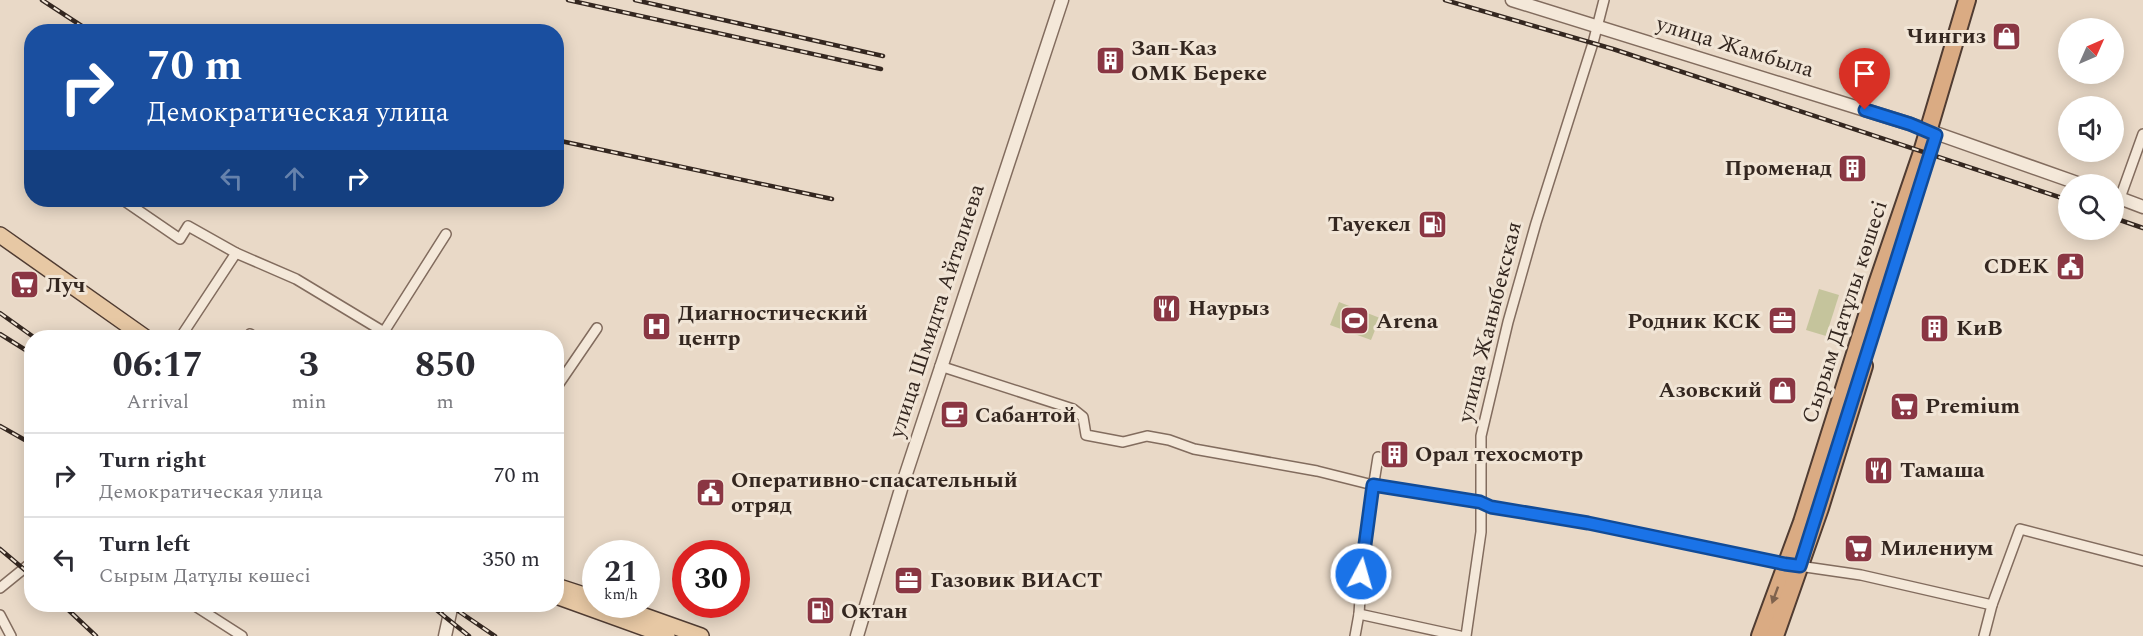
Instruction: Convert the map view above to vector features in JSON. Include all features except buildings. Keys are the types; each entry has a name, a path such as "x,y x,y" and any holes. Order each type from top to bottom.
{"highway":[{"name":"Сырым Датұлы көшесі","path":"1932,133 1967,0"},
{"name":"Сырым Датұлы көшесі","path":"1775,636 1802,522 1877,284 1922,152 1932,133 1979,0"},
{"name":"Сырым Датұлы көшесі","path":"1760,636 1793,565"}],"main road":[{"path":"0,235 135,330"},
{"path":"0,246 120,330"},
{"path":"564,588 582,594"},
{"path":"564,599 667,636"},
{"path":"650,618 700,636"}],"street":[{"name":"улица Шмидта Айталиева","path":"857,636 940,366 1062,0"},
{"name":"улица Жамбыла","path":"1512,0 1899,120 2058,176"},
{"name":"улица Жаныбекская","path":"1466,636 1481,532 1481,436 1508,322 1604,0"},
{"path":"2124,180 2143,134"},
{"path":"2124,200 2143,207"},
{"path":"134,207 180,238 188,226 236,253 296,279 376,330"},
{"path":"385,330 446,234"},
{"path":"185,330 236,253"},
{"path":"564,376 597,328"},
{"path":"940,366 1073,409 1083,417 1086,435 1123,442 1147,436 1169,440 1194,448 1317,471 1373,485 1480,502 1491,507 1588,523 1793,565 1861,575 1992,605"},
{"path":"1355,636 1359,614 1363,551 1378,457"},
{"path":"1984,636 1992,605 2020,529 2143,561"},
{"path":"0,588 24,568"},
{"path":"204,612 242,636"},
{"path":"445,636 450,612"},
{"path":"1359,614 1460,636"},
{"path":"0,615 11,636"}],"green space":[{"path":"1819,289 1839,295 1826,336 1806,330"},
{"name":"Arena","path":"1339,302 1380,318 1371,340 1330,325"}],"railway":[{"path":"42,0 79,24"},
{"path":"568,0 881,69"},
{"path":"635,0 883,56"},
{"path":"1445,0 1613,49 2058,197"},
{"path":"564,142 832,199"},
{"path":"2124,221 2143,228"},
{"path":"0,313 24,330"},
{"path":"0,334 24,349"},
{"path":"0,426 24,440"},
{"path":"0,549 24,569"},
{"path":"70,612 96,636"},
{"path":"439,612 469,636"},
{"path":"460,612 495,636"}],"place":[{"name":"Чингиз","path":"2007,36"},
{"name":"Зап-Каз ОМК Береке","path":"1110,61"},
{"name":"Променад","path":"1853,168"},
{"name":"Тауекел","path":"1432,224"},
{"name":"CDEK","path":"2070,266"},
{"name":"Луч","path":"25,285"},
{"name":"Наурыз","path":"1167,308"},
{"name":"Arena","path":"1355,321"},
{"name":"Родник КСК","path":"1782,321"},
{"name":"Диагностический центр","path":"657,326"},
{"name":"КиВ","path":"1935,328"},
{"name":"Азовский","path":"1783,390"},
{"name":"Premium","path":"1904,406"},
{"name":"Сабантой","path":"954,415"},
{"name":"Орал техосмотр","path":"1394,454"},
{"name":"Тамаша","path":"1879,470"},
{"name":"Оперативно-спасательный отряд","path":"710,493"},
{"name":"Милениум","path":"1859,548"},
{"name":"Газовик ВИАСТ","path":"909,580"},
{"name":"Октан","path":"820,611"}],"route":[{"path":"1361,574 1373,485 1480,502 1491,507 1588,523 1800,566 1936,135 1865,110"}]}
